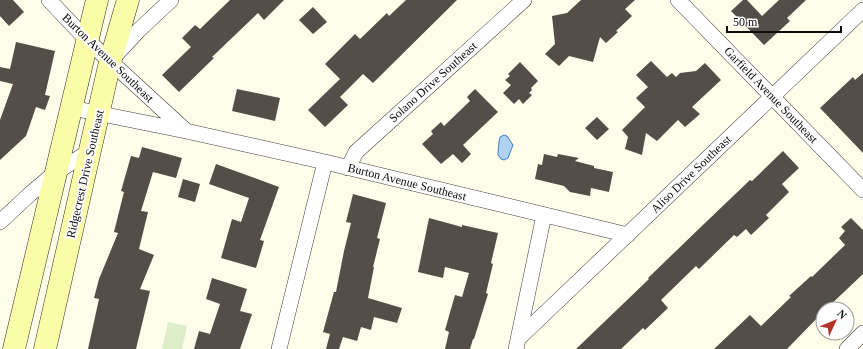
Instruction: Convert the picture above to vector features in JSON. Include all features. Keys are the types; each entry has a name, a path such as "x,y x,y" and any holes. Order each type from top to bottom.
{"street":[{"name":"Burton Avenue Southeast","path":"49,0 110,62 186,131"},
{"path":"14,349 55,173 72,108 96,0"},
{"name":"Ridgecrest Drive Southeast","path":"45,349 110,62 128,0"},
{"path":"110,62 138,31 171,0"},
{"name":"Solano Drive Southeast","path":"348,168 356,152 524,0"},
{"name":"Garfield Avenue Southeast","path":"678,0 863,190"},
{"name":"Aliso Drive Southeast","path":"518,344 628,235 863,10"},
{"name":"Burton Avenue Southeast","path":"72,108 186,131 325,162 628,235"},
{"path":"0,222 55,173 90,151"},
{"path":"279,349 325,162"},
{"name":"Aliso Drive Southeast","path":"518,344 544,215"},
{"path":"846,349 863,333"}],"green space":[{"path":"168,322 187,326 182,349 162,349"}],"water":[{"path":"504,135 507,136 513,145 508,158 504,160 498,155 500,137"}],"building":[{"path":"0,0 13,0 24,12 9,26 0,16"},
{"path":"230,0 284,0 264,20 258,13 212,57 214,58 179,92 162,75 191,47 182,38 195,25 200,29"},
{"path":"406,0 457,0 373,83 363,74 340,97 348,105 325,127 308,110 340,79 325,64 355,34 360,39 387,13 389,16"},
{"path":"581,0 635,0 625,9 632,16 616,31 618,32 606,43 600,37 593,62 569,56 559,66 545,54 555,44 552,16 567,13"},
{"path":"743,0 747,0 762,16 779,0 806,0 787,18 790,21 764,45 731,11"},
{"path":"313,7 327,22 313,34 299,20"},
{"path":"16,42 55,51 45,95 50,96 45,110 36,107 26,136 0,160 0,120 13,84 0,81 0,67 10,69"},
{"path":"651,61 667,77 672,73 676,77 680,73 696,71 705,63 721,80 692,107 700,114 685,127 678,120 657,141 646,133 642,155 625,149 628,137 622,130 645,107 636,98 648,87 636,75"},
{"path":"520,62 538,81 531,88 532,90 529,93 532,95 523,104 519,99 514,104 503,93 511,85 505,80 510,76 508,74"},
{"path":"863,73 863,153 820,108 853,77 855,80"},
{"path":"237,89 280,98 275,121 232,111"},
{"path":"475,89 498,112 463,145 471,154 462,163 453,154 441,164 422,144 433,134 431,131 441,122 444,126 470,101 467,97"},
{"path":"597,117 609,129 597,140 585,128"},
{"path":"142,147 182,158 176,178 153,172 141,211 148,212 139,249 154,255 140,289 150,291 136,349 88,349 99,299 94,298 99,279 118,233 114,232 124,192 121,191 131,156 139,158"},
{"path":"783,151 799,168 782,184 789,192 766,215 769,218 751,235 746,229 737,237 734,235 699,269 696,266 661,300 668,308 645,330 643,328 621,349 576,349 705,223"},
{"path":"544,154 557,157 558,154 579,158 575,161 594,166 594,168 613,172 609,192 591,188 590,196 570,192 564,186 535,179 538,164 542,165"},
{"path":"216,164 279,187 260,240 264,241 256,268 221,258 232,219 241,222 249,198 209,184"},
{"path":"183,179 200,184 195,202 178,197"},
{"path":"353,194 386,203 377,238 380,239 373,267 368,298 402,308 397,323 374,317 371,330 361,327 357,341 343,337 339,349 326,349 330,334 323,332 334,292 336,292 351,223 346,222"},
{"path":"429,218 462,227 462,225 498,233 486,293 488,294 470,349 445,349 449,332 445,330 455,295 462,297 469,273 445,267 443,278 418,272"},
{"path":"851,218 863,230 863,274 834,301 815,301 815,320 787,349 714,349 750,315 761,326 791,297 789,296 811,276 812,277 845,245 839,238 845,231 841,227"},
{"path":"212,278 247,289 240,311 252,314 240,349 194,349 199,331 210,334 220,304 206,299"}]}
